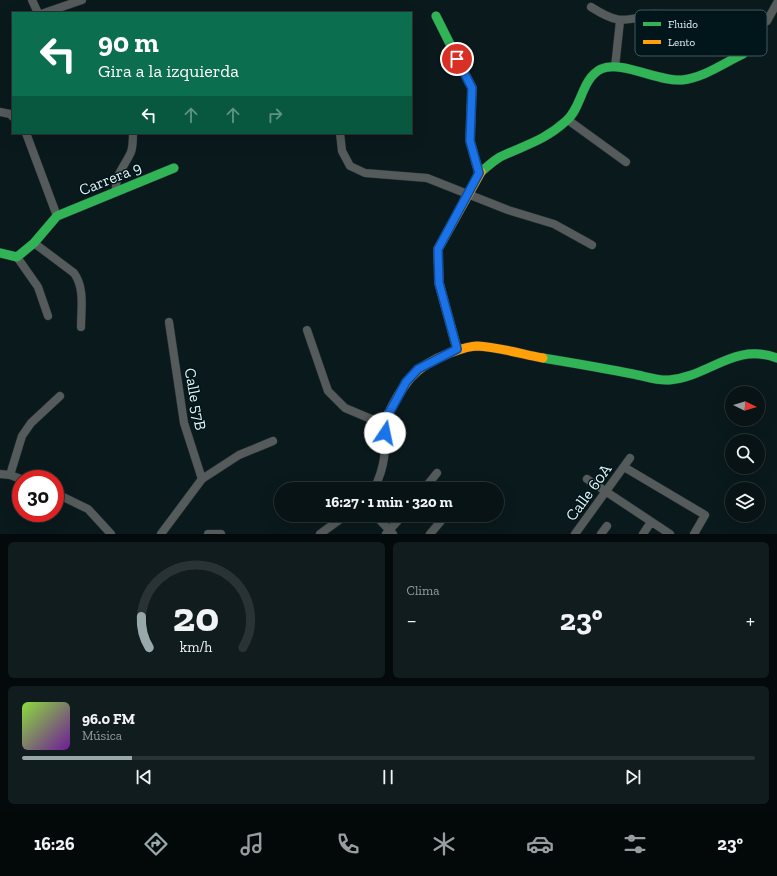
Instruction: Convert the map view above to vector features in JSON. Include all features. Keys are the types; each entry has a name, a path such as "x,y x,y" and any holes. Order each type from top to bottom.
{"street":[{"path":"32,0 38,12"},
{"path":"47,12 82,0"},
{"path":"767,21 777,3"},
{"path":"591,7 613,20 620,21 635,18"},
{"path":"436,16 472,88 470,141 479,173"},
{"path":"615,66 620,21"},
{"path":"457,349 439,283 438,249 467,192 479,173 499,158 546,138 568,120 592,76 602,68 615,66 667,79 682,80 707,72 739,56"},
{"path":"0,112 10,114 12,116"},
{"path":"568,120 626,162"},
{"path":"17,257 34,243 57,216 26,134"},
{"path":"116,190 116,181 119,172 131,152 133,134"},
{"path":"340,134 342,151 350,166 365,173 427,178 467,192 508,210 554,224 592,245"},
{"name":"Carrera 9","path":"57,216 116,190 174,168"},
{"path":"34,243 74,273 79,280 81,288 81,327"},
{"path":"0,254 17,257 38,287 48,316"},
{"name":"Calle 57B","path":"169,322 184,423 202,479"},
{"path":"307,330 328,390 345,408 383,424"},
{"path":"378,482 381,476 385,459 386,442 383,424 406,382 418,369 457,349 476,346 669,380 694,374 737,356 752,353 771,355 777,358"},
{"path":"0,474 10,475 22,436 31,423 60,396"},
{"path":"160,534 202,479 239,455 273,441"},
{"name":"Calle 60A","path":"575,534 630,458"},
{"path":"624,467 705,515 694,534"},
{"path":"430,482 437,473"},
{"path":"587,479 670,534"},
{"path":"64,497 88,509 111,534"},
{"path":"320,534 336,522"},
{"path":"381,522 390,533 398,522"},
{"path":"430,534 440,522"},
{"path":"643,534 651,522"},
{"path":"601,534 606,526"},
{"path":"208,534 221,534"}],"traffic: fast":[{"path":"436,16 472,88 470,141 479,173"},
{"path":"481,172 500,157 534,142 558,128 566,121 575,109 589,80 601,69 619,67 662,78 682,80 690,79 706,73 739,56"},
{"path":"0,253 17,257 34,243 57,216 174,168"},
{"path":"543,358 665,380 683,378 734,357 748,354 762,354 777,358"}],"traffic: slow":[{"path":"457,349 439,283 438,249 481,172"},
{"path":"383,424 408,381 425,365 450,353 467,347 477,346 502,349 543,358"}],"route":[{"path":"385,433 383,424 406,382 418,369 457,349 439,283 438,249 467,192 479,173 470,141 469,128 472,88 457,59"}]}
